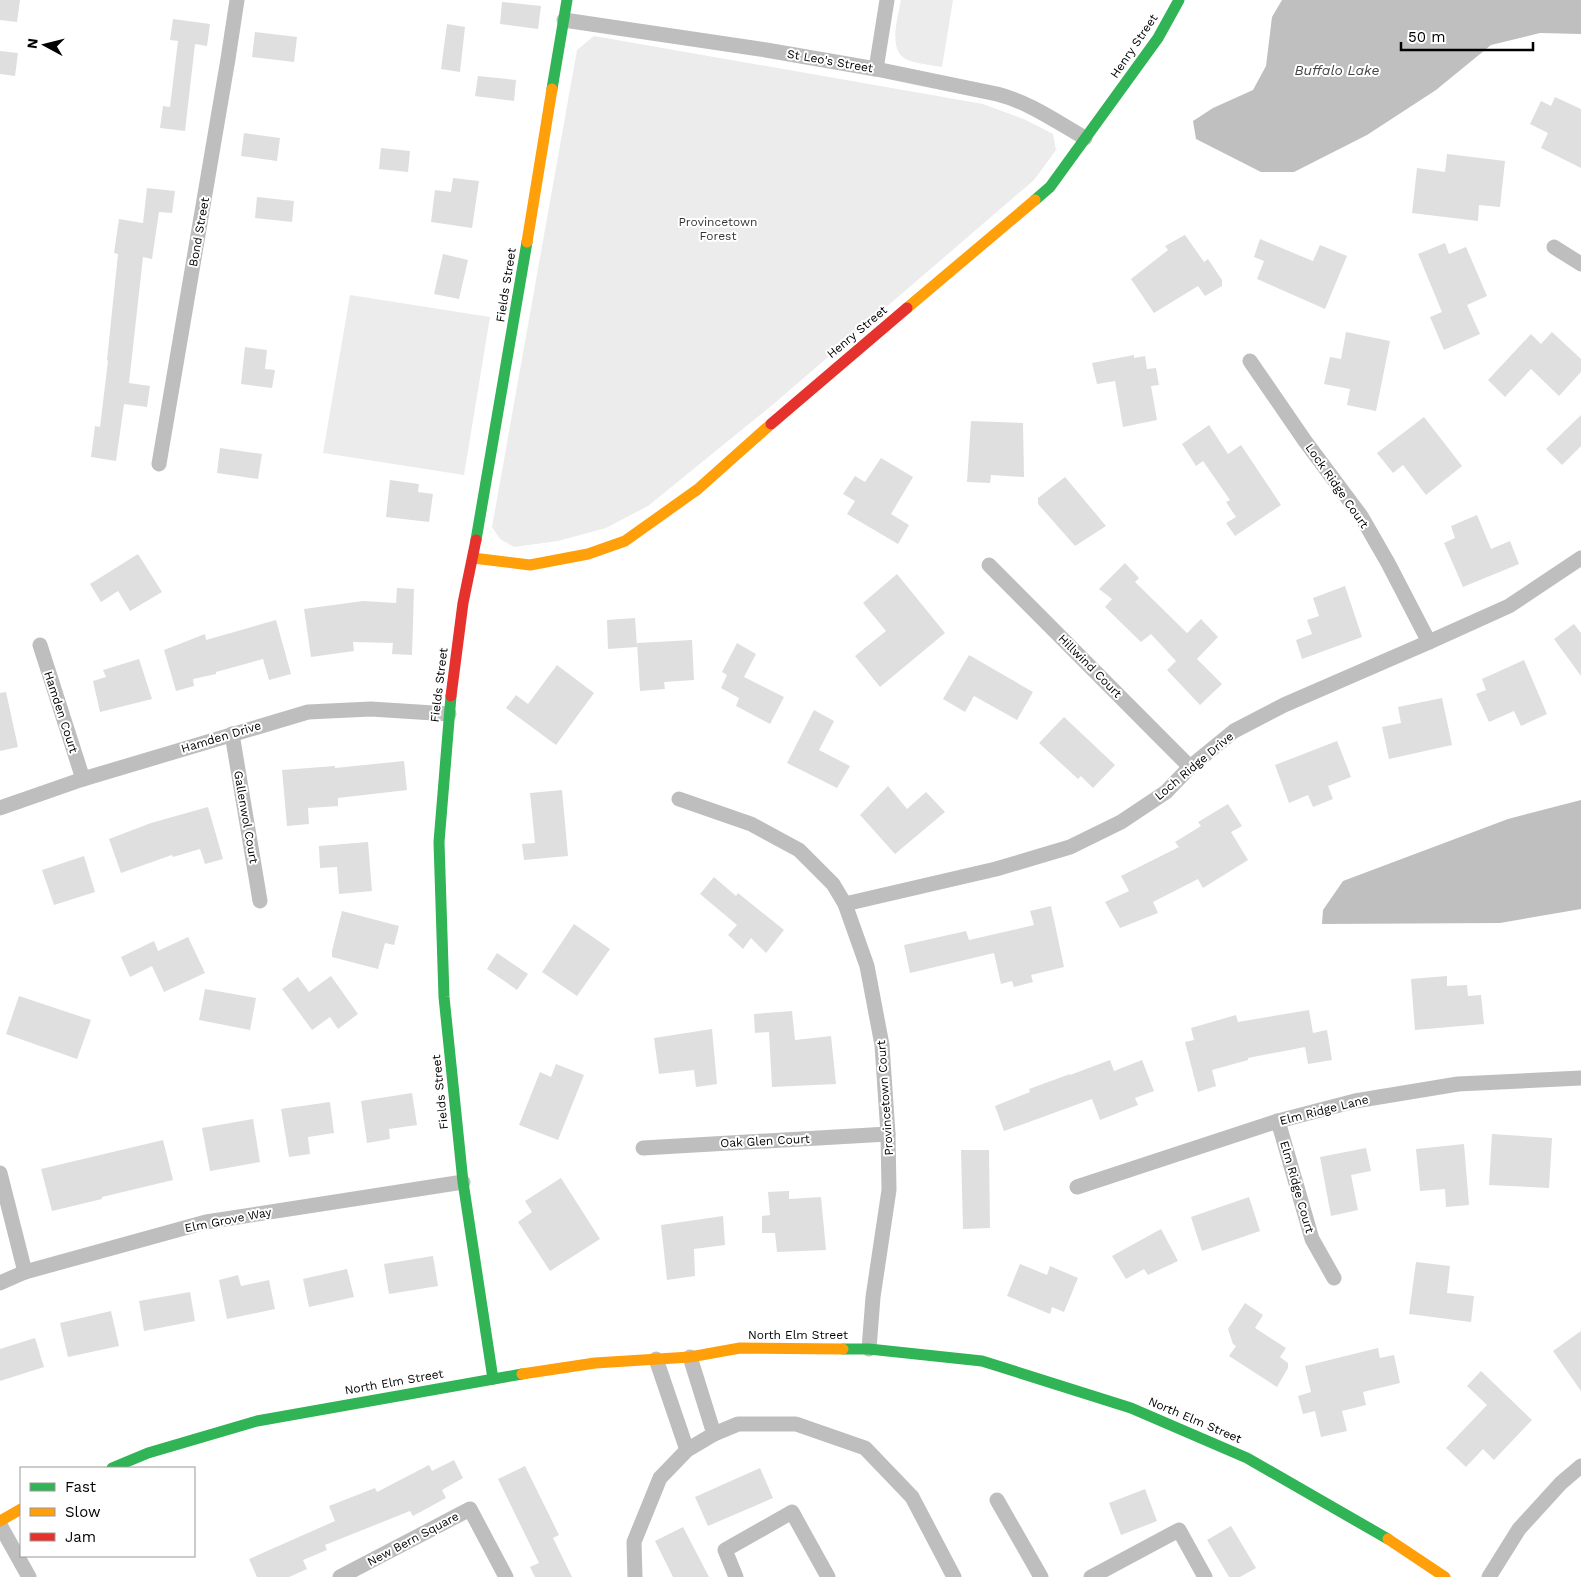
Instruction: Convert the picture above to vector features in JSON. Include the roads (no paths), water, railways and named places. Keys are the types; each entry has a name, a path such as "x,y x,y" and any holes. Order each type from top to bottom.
{"street":[{"name":"Bond Street","path":"159,464 237,0"},
{"name":"Fields Street","path":"493,1379 463,1182 444,997 439,852 449,714 463,603 503,387 567,0"},
{"path":"876,69 887,0"},
{"name":"Henry Street","path":"472,558 530,565 588,554 625,541 698,489 830,373 1050,187 1158,38 1179,0"},
{"name":"St Leo's Street","path":"564,20 766,50 876,69 1008,97 1085,138"},
{"path":"1554,247 1581,264"},
{"name":"Lock Ridge Court","path":"1250,361 1305,441 1361,516 1429,642"},
{"name":"Loch Ridge Drive","path":"845,904 996,870 1070,847 1121,822 1166,792 1190,767 1234,731 1284,705 1509,606 1581,558"},
{"name":"Hillwind Court","path":"989,565 1190,767"},
{"name":"Hamden Court","path":"40,645 83,779"},
{"name":"Hamden Drive","path":"0,808 83,779 308,712 372,709 449,714"},
{"name":"Gallenwol Court","path":"232,734 260,901"},
{"name":"Provincetown Court","path":"679,798 751,824 799,850 833,884 845,904 867,966 882,1045 888,1134 889,1190 873,1297 869,1349"},
{"name":"Elm Ridge Lane","path":"1076,1187 1278,1121 1355,1101 1458,1084 1581,1078"},
{"name":"Elm Ridge Court","path":"1278,1121 1312,1239 1334,1278"},
{"name":"Oak Glen Court","path":"642,1148 888,1134"},
{"path":"0,1173 25,1272"},
{"name":"Elm Grove Way","path":"0,1283 25,1272 206,1222 463,1182"},
{"name":"North Elm Street","path":"114,1467 148,1453 257,1421 594,1363 690,1357 740,1348 869,1349 982,1361 1131,1408 1248,1458 1383,1536 1445,1577"},
{"path":"690,1357 714,1434"},
{"path":"656,1359 687,1450"},
{"path":"635,1577 634,1542 656,1487 660,1478 687,1450 714,1434 738,1424 796,1424 866,1448 912,1497 954,1577"},
{"path":"1489,1577 1519,1529 1561,1483 1581,1466"},
{"path":"997,1500 1041,1577"},
{"name":"New Bern Square","path":"340,1577 470,1509 506,1577"},
{"path":"0,1521 20,1510"},
{"path":"736,1577 725,1550 792,1512 828,1577"},
{"path":"0,1525 29,1577"},
{"path":"1091,1577 1178,1530 1205,1577"}],"water":[{"name":"Buffalo Lake","path":"1282,0 1581,0 1581,34 1540,33 1491,45 1436,90 1367,135 1294,172 1261,172 1196,139 1193,121 1213,108 1253,90 1266,66 1272,17"},
{"path":"1581,800 1581,909 1500,923 1322,924 1323,910 1343,881 1508,819"}],"park label":[{"name":"Provincetown Forest","path":"718,229"}]}
